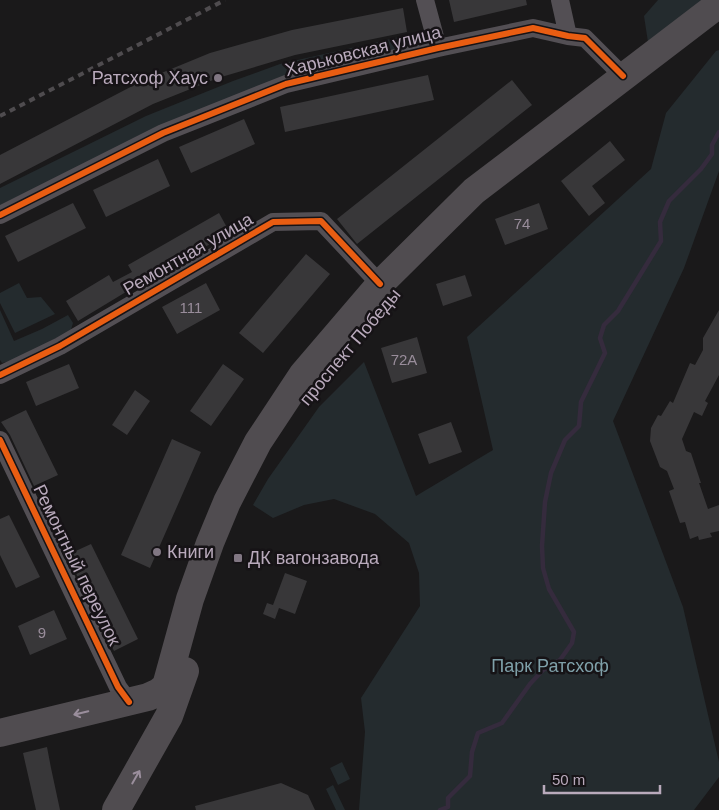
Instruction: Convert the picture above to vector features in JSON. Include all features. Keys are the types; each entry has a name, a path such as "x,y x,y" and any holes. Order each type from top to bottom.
{"main road":[{"name":"проспект Победы","path":"116,810 170,716 222,551 259,470 308,391 393,294 485,202 629,83 719,4"},
{"name":"проспект Победы","path":"129,702 148,697 166,686 190,600 210,543 246,462 270,422 303,374 380,284 474,191 719,23"},
{"path":"0,733 129,702 141,710 149,723 154,743"}],"street":[{"path":"425,0 438,48"},
{"path":"560,0 568,36"},
{"name":"Харьковская улица","path":"0,215 162,133 278,87 438,48 533,28 585,38 629,83"},
{"name":"Ремонтная улица","path":"0,375 60,346 273,222 321,221 380,284"},
{"name":"Ремонтный переулок","path":"0,440 118,687 129,702"}],"green space":[{"path":"658,0 708,0 648,42 644,16"},
{"path":"426,31 428,44 284,79 0,207 0,188 146,116 280,64"},
{"name":"Парк Ратсхоф","path":"719,50 719,171 684,268 613,421 683,607 719,762 719,777 694,810 359,810 365,732 361,698 420,606 419,573 409,543 375,514 334,499 304,505 273,518 253,505 268,479 319,407 364,362 416,496 493,450 467,337 651,169 666,113 716,51"},
{"path":"19,283 27,298 41,297 55,314 15,333 0,303 0,293"},
{"path":"0,310 14,341 68,315 73,323 70,333 16,360 2,363 0,360"},
{"path":"342,762 350,779 338,785 330,768"},
{"path":"333,785 345,810 336,810 326,789"}],"building":[{"path":"449,0 526,0 527,5 454,22"},
{"path":"403,8 407,32 295,55 218,78 153,104 0,184 0,155 142,81 210,53 292,30"},
{"path":"428,75 434,100 285,132 280,107"},
{"path":"512,80 532,105 357,244 337,219"},
{"path":"244,119 255,144 191,173 179,147"},
{"path":"610,141 625,160 592,186 605,203 589,216 561,181"},
{"path":"158,159 170,186 106,217 93,190"},
{"path":"73,203 86,228 18,262 5,236"},
{"path":"539,203 548,229 505,245 495,219"},
{"path":"219,213 230,233 149,278 78,321 66,301 109,275 113,282 132,272 128,265"},
{"path":"306,254 330,274 263,353 239,333"},
{"path":"465,275 472,296 443,306 436,284"},
{"path":"206,283 220,310 177,334 162,307"},
{"path":"719,310 719,375 705,401 708,403 702,416 694,412 682,439 686,451 691,453 708,509 719,505 719,531 710,533 712,537 699,540 698,536 690,539 685,522 680,523 669,491 674,489 667,471 660,467 650,441 651,428 658,415 661,416 670,401 673,403 690,363 695,365 703,350 703,338"},
{"path":"417,337 427,373 392,383 381,348"},
{"path":"69,364 79,388 36,406 26,382"},
{"path":"223,364 244,379 211,426 190,411"},
{"path":"135,390 150,401 127,435 112,425"},
{"path":"26,410 58,475 34,486 10,435 1,422"},
{"path":"451,422 462,452 429,464 418,434"},
{"path":"172,439 201,452 150,568 121,555"},
{"path":"9,515 40,577 16,588 0,555 0,519"},
{"path":"91,544 138,639 114,651 67,555"},
{"path":"285,573 307,581 295,614 279,608 275,619 263,614 267,603 273,605"},
{"path":"54,610 67,639 30,655 18,626"},
{"path":"47,747 60,810 36,810 23,753"},
{"path":"281,783 308,795 315,810 196,810 195,806"}],"waterway":[{"path":"440,810 448,807 448,798 470,776 472,752 478,733 502,723 530,684 543,670 560,660 572,643 574,632 549,589 543,568 542,546 545,502 551,473 565,440 579,426 581,402 605,353 600,338 604,325 618,311 661,241 660,222 669,201 701,169 712,154 712,145 719,132"}],"railway":[{"path":"0,116 225,0"}],"cycle path":[{"path":"0,215 163,133 286,84 438,48 533,28 585,38 623,76"},
{"path":"0,375 60,346 273,222 321,221 380,284"},
{"path":"0,440 118,687 129,702"}],"place":[{"name":"Ратсхоф Хаус","path":"218,78"},
{"name":"Книги","path":"157,552"},
{"name":"ДК вагонзавода","path":"238,558"}]}
